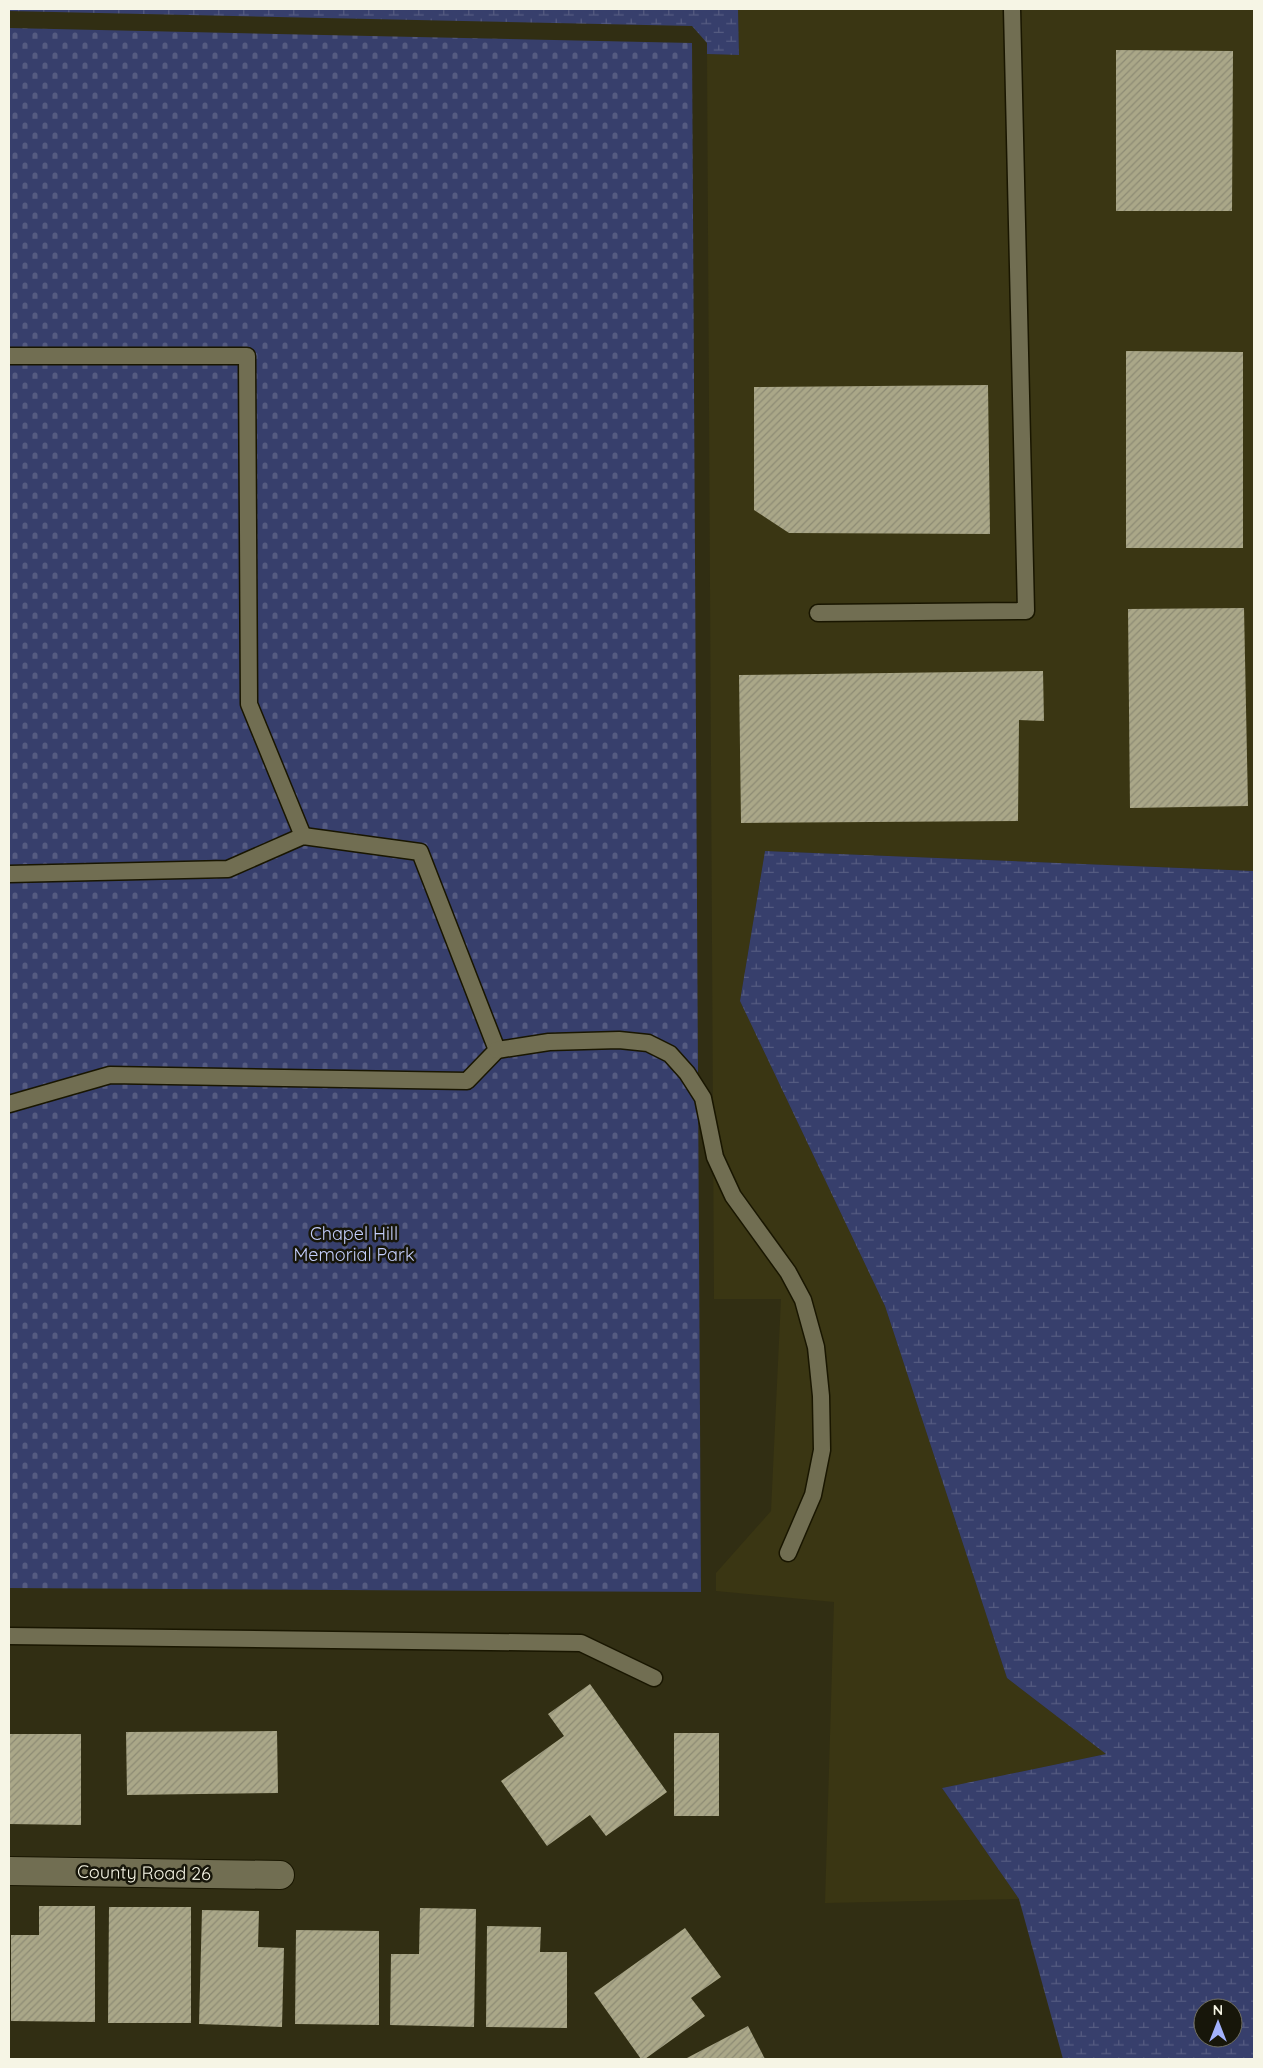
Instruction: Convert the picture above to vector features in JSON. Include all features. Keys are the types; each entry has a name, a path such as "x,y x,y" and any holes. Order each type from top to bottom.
{"street":[{"name":"County Road 26","path":"9,1871 280,1875"}],"lane":[{"path":"818,613 1026,611 1012,9"},
{"path":"9,356 247,356 249,704 303,836"},
{"path":"9,874 228,869 303,836 420,852 497,1050"},
{"path":"9,1104 110,1075 466,1081 497,1050 549,1042 619,1040 648,1043 670,1054 688,1072 703,1098 716,1157 733,1196 788,1272 803,1300 816,1347 821,1396 822,1450 813,1495 788,1553"},
{"path":"9,1636 581,1643 654,1678"}],"shaded area":[{"path":"738,9 1254,9 1254,871 765,851 740,1001 885,1306 1007,1678 1106,1754 942,1788 1019,1899 825,1903 834,1602 716,1591 716,1573 771,1511 781,1299 714,1299 707,54 739,55"}],"green space":[{"path":"9,9 738,9 739,55 707,54 707,43 692,26 9,11"},
{"name":"Chapel Hill Memorial Park","path":"9,28 692,43 701,1592 9,1588"},
{"path":"765,851 1254,871 1254,2059 1063,2059 1019,1899 942,1788 1106,1754 1007,1678 885,1306 740,1001"}],"building":[{"path":"1116,50 1233,51 1232,211 1116,211"},
{"path":"1126,351 1243,352 1243,548 1126,548"},
{"path":"988,385 990,534 789,533 754,510 754,387"},
{"path":"1244,608 1248,806 1130,808 1128,609"},
{"path":"1043,671 1044,721 1019,720 1018,821 741,823 739,675"},
{"path":"590,1684 667,1792 606,1836 590,1815 547,1846 501,1781 564,1736 548,1714"},
{"path":"277,1731 278,1793 127,1795 126,1732"},
{"path":"674,1733 719,1733 719,1816 674,1816"},
{"path":"9,1734 81,1734 81,1825 9,1824"},
{"path":"39,1906 95,1906 95,2022 11,2021 11,1935 39,1935"},
{"path":"109,1907 191,1907 191,2023 108,2023"},
{"path":"420,1908 476,1909 474,2027 390,2025 391,1954 419,1954"},
{"path":"202,1910 259,1911 258,1947 284,1948 282,2027 199,2024"},
{"path":"487,1926 541,1927 540,1952 567,1952 567,2028 486,2027"},
{"path":"685,1928 721,1977 691,1998 705,2016 645,2059 641,2059 594,1993"},
{"path":"296,1930 379,1931 379,2025 295,2024"},
{"path":"748,2026 765,2059 685,2059"}]}
